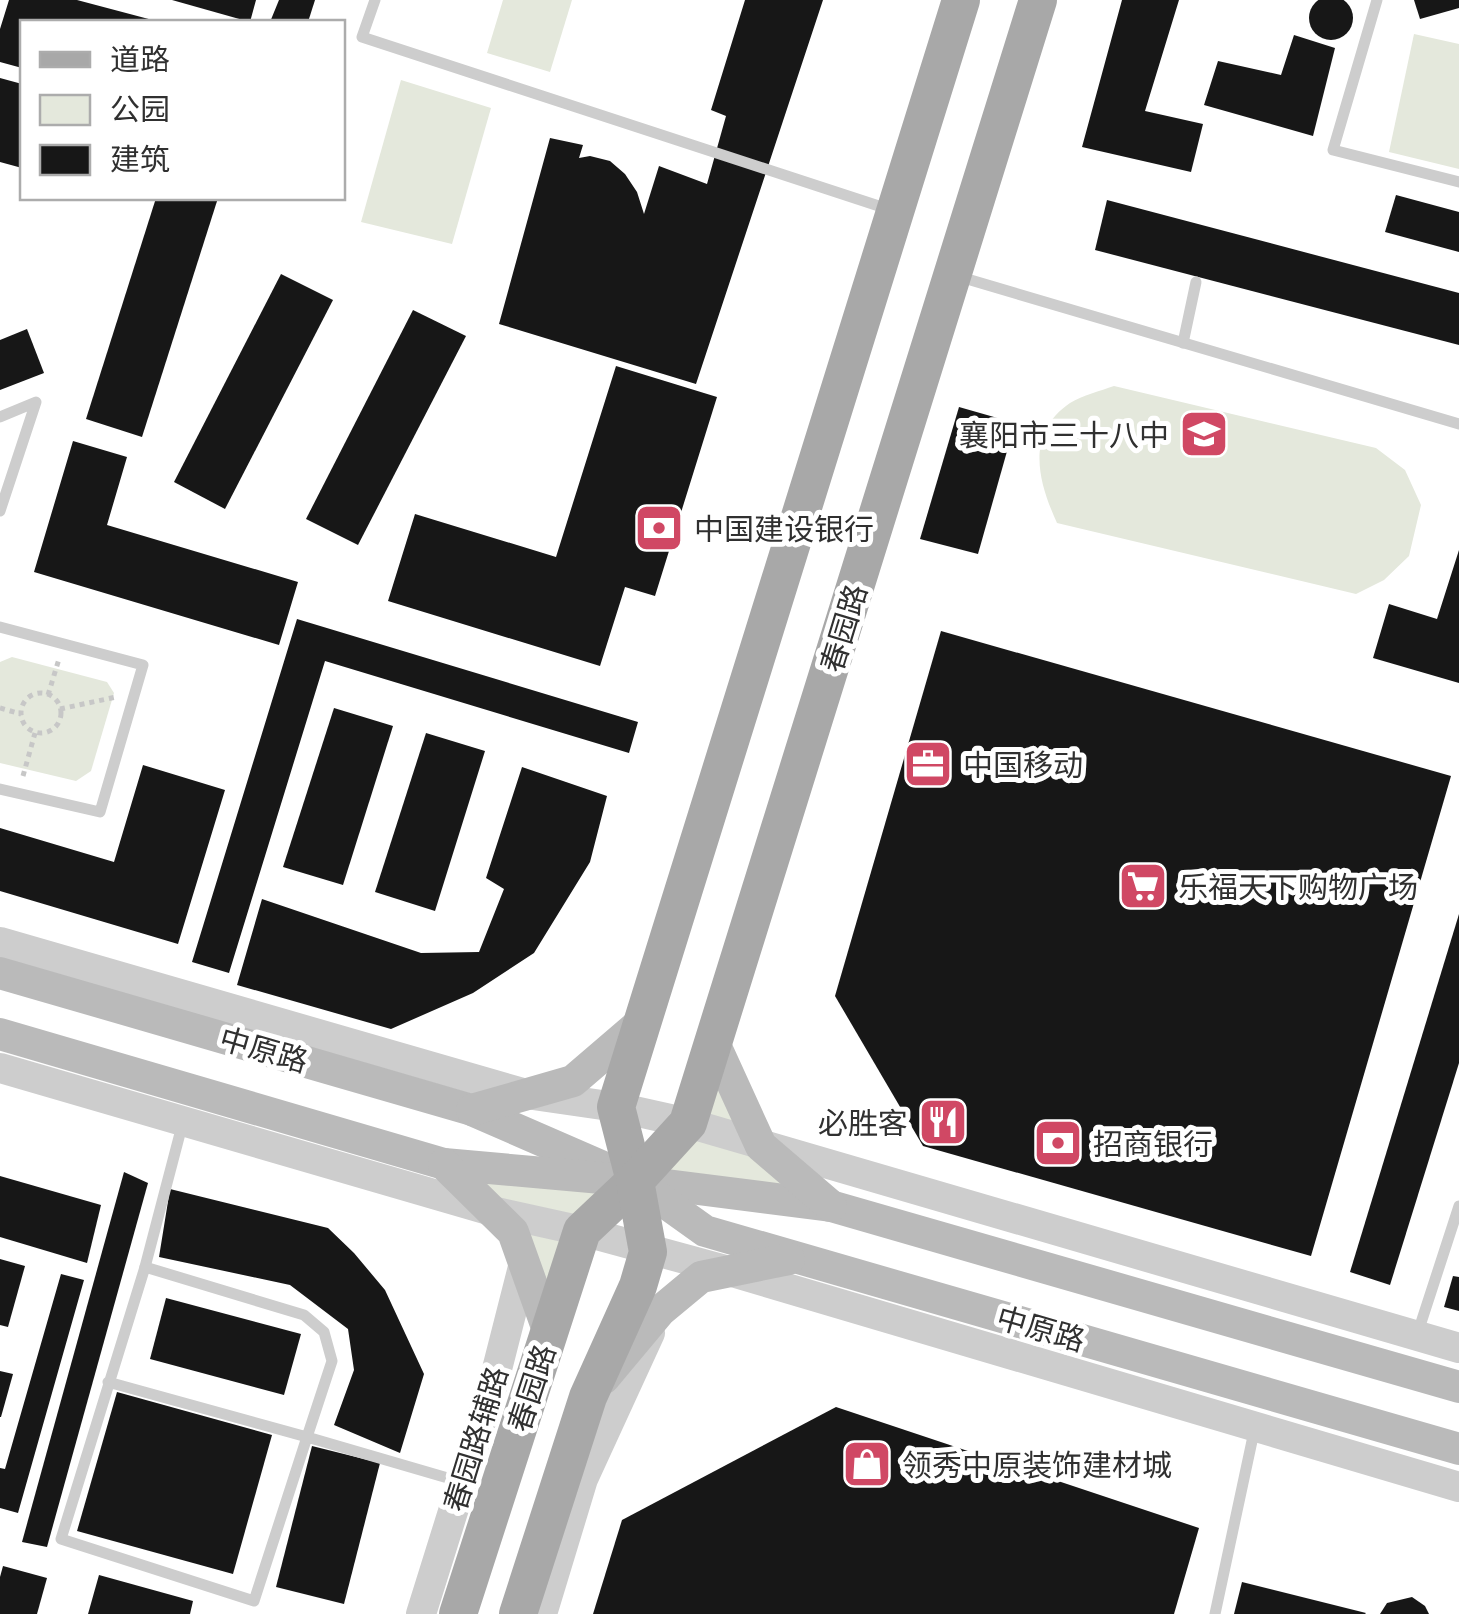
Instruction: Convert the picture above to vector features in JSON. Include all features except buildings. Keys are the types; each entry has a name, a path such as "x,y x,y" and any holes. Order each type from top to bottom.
{"main road":[{"path":"616,1107 962,0"},
{"name":"春园路","path":"458,1614 582,1231 688,1124 1038,0"},
{"name":"中原路","path":"0,973 472,1110 635,1181 705,1231 1459,1449"},
{"path":"472,1110 572,1080 644,1020"},
{"name":"中原路","path":"0,1034 444,1164 635,1181 831,1206 1459,1387"},
{"path":"714,1043 760,1146 831,1206"},
{"name":"春园路","path":"518,1614 588,1397 638,1286 648,1252 616,1107"},
{"path":"444,1164 513,1232 549,1333"},
{"path":"588,1397 660,1311 701,1277 797,1257"}],"street":[{"path":"0,942 526,1094 616,1107 688,1124 1459,1348"},
{"path":"0,1068 492,1211 730,1271 1459,1487"},
{"name":"春园路辅路","path":"422,1614 496,1377 524,1264"},
{"path":"542,1614 584,1479 660,1311"}],"lane":[{"path":"375,0 362,38 896,212"},
{"path":"1377,0 1333,150 1459,182"},
{"path":"952,275 1459,424"},
{"path":"1183,343 1196,282"},
{"path":"0,417 36,402 0,511"},
{"path":"0,627 144,665 100,812 0,788"},
{"path":"145,1267 304,1314 324,1332 332,1361 254,1601 61,1539 145,1267 183,1121"},
{"path":"1417,1336 1459,1206"},
{"path":"108,1382 462,1482"},
{"path":"1215,1614 1255,1427"}],"path":[{"path":"48,695 64,644"},
{"path":"60,709 135,693"},
{"path":"48,695 60,709"},
{"path":"48,695 29,696 21,714 25,725 35,732 54,727 60,709"},
{"path":"0,708 21,714"},
{"path":"18,793 35,732"}],"green space":[{"path":"503,0 572,0 550,72 487,53"},
{"path":"1414,34 1459,44 1459,169 1389,152"},
{"path":"401,80 491,108 452,244 361,222"},
{"path":"1114,386 1376,448 1405,470 1421,505 1409,556 1384,580 1356,594 1057,523 1041,475 1041,444 1046,429 1070,403"},
{"path":"12,657 107,682 114,693 91,771 76,781 0,763 0,662"},
{"path":"714,1043 761,1146 831,1206 635,1181"},
{"path":"444,1164 635,1181 582,1231 549,1333 513,1232"}],"place":[{"name":"襄阳市三十八中","path":"1204,434"},
{"name":"中国建设银行","path":"659,528"},
{"name":"中国移动","path":"928,764"},
{"name":"乐福天下购物广场","path":"1143,886"},
{"name":"必胜客","path":"943,1122"},
{"name":"招商银行","path":"1058,1143"},
{"name":"领秀中原装饰建材城","path":"867,1464"}]}
